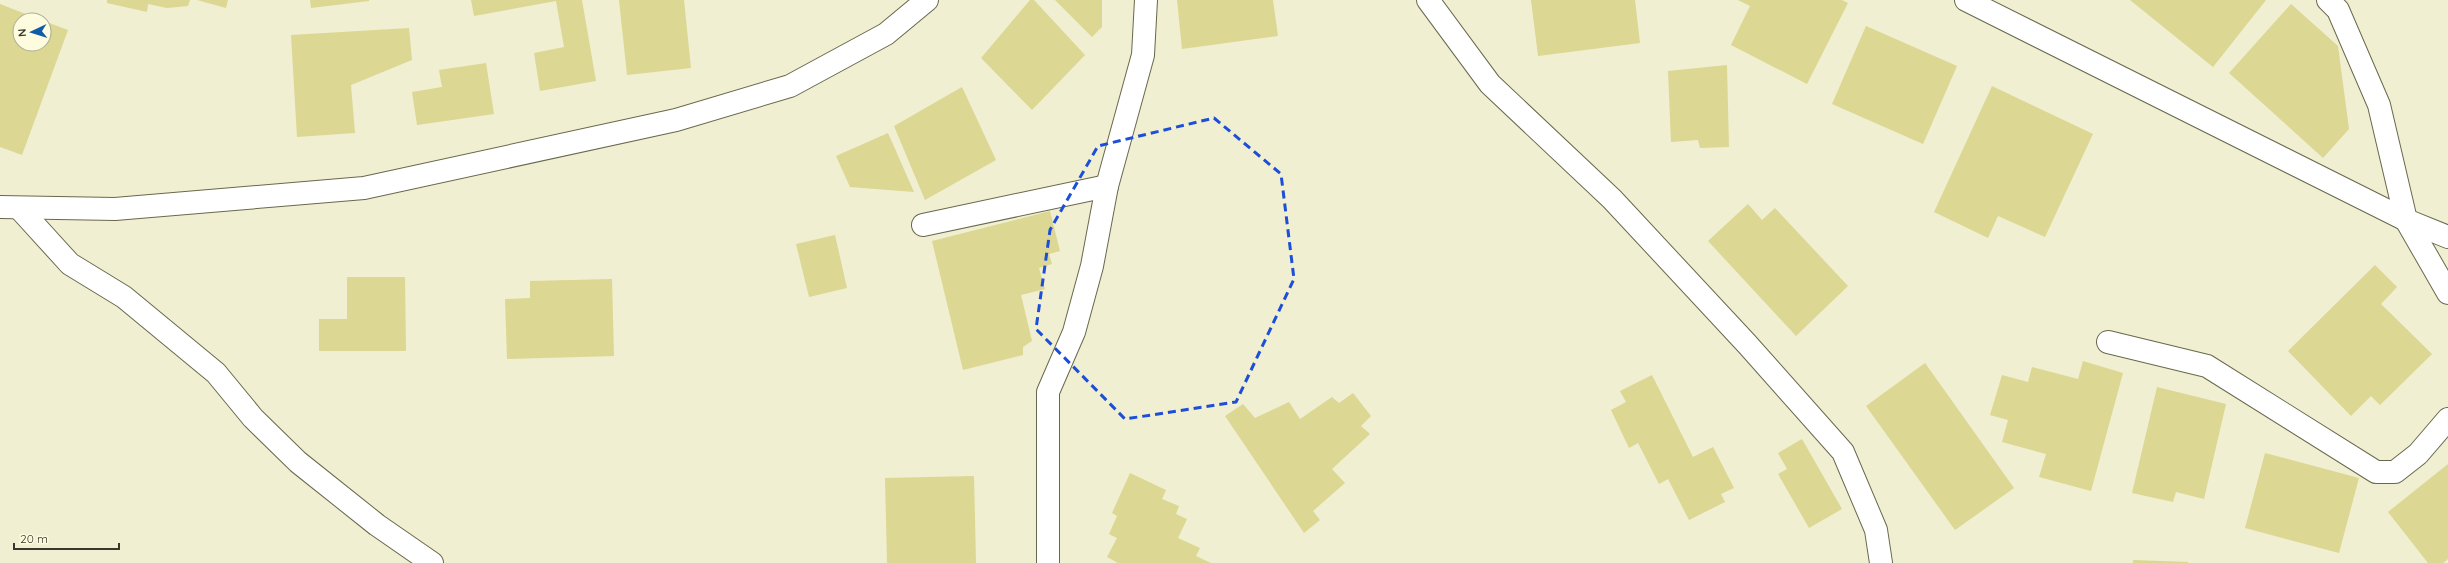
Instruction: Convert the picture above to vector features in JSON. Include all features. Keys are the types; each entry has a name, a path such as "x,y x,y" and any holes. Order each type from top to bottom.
{"street":[{"path":"886,34 910,0"},
{"path":"10,207 115,209 364,188 676,120 790,86 886,34 927,0"},
{"path":"1048,563 1048,392 1074,332 1092,266 1107,186 1143,55 1146,0"},
{"path":"1428,0 1490,84 1612,199 1747,344 1843,452 1876,530 1881,563"},
{"path":"1966,0 2406,220 2448,237"},
{"path":"2328,0 2338,10 2379,105 2406,220 2448,293"},
{"path":"923,225 1107,186"},
{"path":"10,207 70,264 124,297 216,373 253,418 298,462 377,525 432,563"},
{"path":"2108,342 2206,366 2376,472 2395,472 2418,454 2448,419"}],"highlighted area":[{"path":"1214,118 1281,174 1294,279 1236,402 1125,419 1036,329 1050,230 1098,146"}],"building":[{"path":"107,0 190,0 188,6 167,8 148,4 147,12 107,3"},
{"path":"197,0 228,0 226,8"},
{"path":"310,0 369,0 369,1 311,8"},
{"path":"471,0 582,0 596,81 540,91 534,53 564,47 556,1 474,16"},
{"path":"619,0 684,0 691,68 627,75"},
{"path":"1030,0 1034,0 1085,55 1032,110 981,58"},
{"path":"1055,0 1102,0 1102,27 1092,37"},
{"path":"1177,0 1273,0 1278,36 1182,49"},
{"path":"1531,0 1635,0 1640,43 1538,56"},
{"path":"1738,0 1842,0 1848,3 1807,84 1731,45 1750,6"},
{"path":"2130,0 2266,0 2213,67"},
{"path":"0,4 20,12 12,12 12,52 52,52 52,24 68,30 22,155 0,147"},
{"path":"2291,4 2338,46 2349,129 2323,158 2229,73"},
{"path":"1866,26 1957,66 1923,144 1832,104"},
{"path":"409,28 412,60 351,85 355,133 297,137 291,35"},
{"path":"486,63 494,114 417,125 412,92 442,87 439,70"},
{"path":"1727,65 1729,147 1700,148 1698,140 1671,142 1668,71"},
{"path":"1992,86 2093,134 2045,237 1998,216 1988,238 1934,212"},
{"path":"962,87 996,160 925,200 894,126"},
{"path":"888,133 914,192 850,187 836,156"},
{"path":"1748,204 1762,220 1775,208 1848,286 1796,336 1708,241"},
{"path":"1050,211 1060,251 1049,254 1052,264 1039,268 1045,289 1021,295 1032,341 1023,347 1023,355 963,370 932,241"},
{"path":"835,235 847,288 809,297 796,244"},
{"path":"2375,265 2397,287 2381,304 2432,354 2380,405 2371,396 2351,416 2288,351"},
{"path":"347,277 405,277 406,351 319,351 319,319 347,319"},
{"path":"612,279 614,356 507,359 505,299 530,298 530,281"},
{"path":"2083,361 2123,373 2091,491 2039,477 2046,454 2002,442 2008,420 1990,415 2002,375 2028,382 2032,367 2078,379"},
{"path":"1925,363 2014,488 1955,530 1866,406"},
{"path":"1652,375 1693,457 1713,447 1734,488 1721,494 1725,502 1689,520 1668,479 1659,484 1638,443 1629,448 1611,410 1626,402 1620,391"},
{"path":"2157,387 2226,404 2204,499 2176,492 2173,502 2132,493"},
{"path":"1353,393 1371,416 1361,426 1370,434 1332,469 1345,483 1313,511 1320,520 1304,533 1225,416 1243,404 1255,418 1289,402 1300,419 1332,397 1339,403"},
{"path":"1802,439 1842,509 1809,528 1778,474 1787,469 1778,453"},
{"path":"2265,453 2359,478 2339,553 2245,528"},
{"path":"2448,464 2448,559 2443,563 2428,563 2388,512"},
{"path":"1130,473 1166,490 1162,499 1179,506 1176,514 1187,519 1178,538 1200,548 1196,556 1211,563 1118,563 1107,557 1117,538 1109,534 1117,516 1112,513"},
{"path":"974,476 976,563 887,563 885,478"},
{"path":"2133,560 2188,562 2188,563 2133,563"}]}
